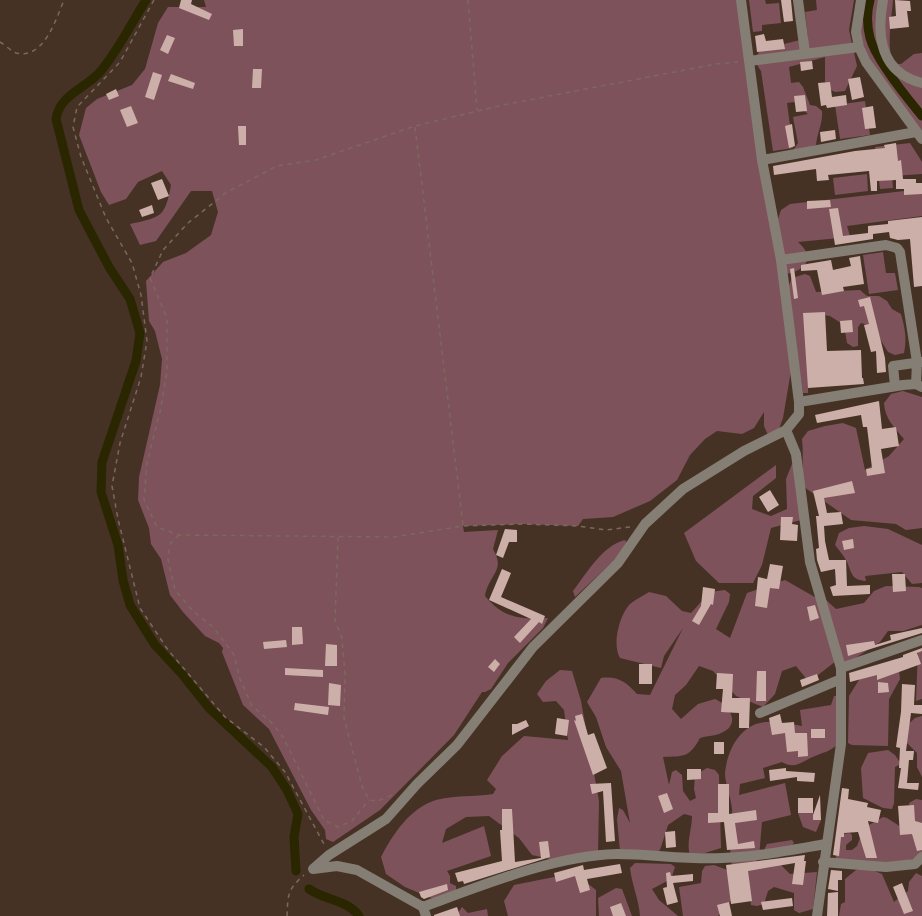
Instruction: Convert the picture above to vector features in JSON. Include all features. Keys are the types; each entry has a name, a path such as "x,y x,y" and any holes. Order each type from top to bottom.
{"street":[{"path":"309,871 329,855 386,819 417,784 457,745 519,663 618,563 645,524 682,489 744,450 786,430 799,414 800,402 781,260 762,160 741,0"},
{"path":"798,0 805,53"},
{"path":"762,160 919,135 866,62 859,47 856,32 861,0"},
{"path":"883,0 880,35 882,48 894,69 909,80 922,83"},
{"path":"749,62 859,47"},
{"path":"781,260 886,245 897,248 900,252 920,362 919,386 896,386 800,402"},
{"path":"896,386 893,366 920,362"},
{"path":"786,430 796,454 810,562 841,674 841,744 824,862 813,915"},
{"path":"760,713 841,674 922,640"},
{"path":"309,871 337,866 357,870 425,911 500,879 573,860 616,854 720,858 789,851 826,844"},
{"path":"824,862 886,867 920,863"}],"path":[{"path":"0,42 15,53 37,50 45,40 64,0"},
{"path":"154,0 120,62 77,107 73,127 81,157 106,218 132,262 141,295 147,341 141,377 120,443 112,486 118,519 140,608 168,650 225,717 264,747 285,772 329,855"},
{"path":"468,0 477,112"},
{"path":"645,524 606,530 578,526 523,524 463,526 394,537 179,535 157,527 144,500 147,462 160,412 167,372 167,318 150,278 163,250 188,223 227,192 277,166 316,160 415,126 580,89 716,64 749,62"},
{"path":"415,126 463,526"},
{"path":"179,535 170,544 168,559 175,590 193,611 213,627 234,655 240,679 252,706 271,722 283,737 324,820 338,827 352,821 369,800"},
{"path":"338,536 335,621 342,638 345,674 344,718 362,786 369,800"},
{"path":"369,800 378,801 398,792"},
{"path":"287,916 291,886 309,871"}],"shaded area":[{"path":"204,0 745,0 792,365 783,418 778,432 768,435 764,426 764,412 754,428 742,434 717,431 705,439 690,455 677,480 650,501 613,517 583,519 578,526 523,524 463,526 464,532 498,530 493,549 498,563 485,596 492,604 506,613 521,618 548,618 543,628 508,663 491,689 482,692 454,735 380,810 333,842 326,839 325,830 311,810 269,729 243,705 222,652 223,648 219,643 205,636 170,595 161,559 151,544 149,528 138,500 139,477 160,385 162,359 155,331 149,321 146,281 163,262 186,253 211,235 218,212 212,191 191,191 156,241 140,245 130,224 160,214 167,204 171,185 162,171 138,182 126,199 109,205 101,192 79,135 86,108 97,99 132,85 145,69 158,23 168,7 206,7"},
{"path":"749,0 765,0 766,4 779,3 781,23 762,25 762,31 753,32"},
{"path":"816,0 854,0 849,30 857,66 845,91 835,92 825,87 825,57 789,67 791,83 799,82 810,105 822,111 822,120 816,145 792,152 798,143 793,117 808,114 794,102 787,103 793,148 773,151 757,56 760,50 808,38 805,12 817,10"},
{"path":"866,0 893,0 890,51 895,64 901,64 914,54 922,53 922,134 886,85 863,44 861,29"},
{"path":"865,101 870,135 840,139 835,105"},
{"path":"910,143 922,162 922,174 892,176 893,188 880,189 875,147"},
{"path":"867,174 868,191 835,195 833,178"},
{"path":"922,189 922,216 847,226 849,237 798,242 807,253 806,263 799,270 786,274 778,219 781,210 790,204"},
{"path":"883,252 886,273 895,273 898,290 869,294 863,255"},
{"path":"805,274 810,276 816,292 860,290 867,296 879,296 887,301 892,309 901,314 905,334 904,353 895,355 888,352 872,326 861,323 858,327 858,346 853,347 847,343 844,325 830,316 808,313 808,393 803,393 787,290 792,278"},
{"path":"903,391 922,397 922,528 906,530 896,524 851,520 804,487 802,439 808,431 825,426 843,423 856,428 865,470 889,456 904,439 888,418 884,403 891,394"},
{"path":"792,464 798,466 801,520 771,528 762,565 753,583 719,583 696,561 684,533 776,465 776,478 753,496 752,509 771,516 787,509 786,479"},
{"path":"864,526 888,529 922,545 922,583 912,584 902,572 865,576 866,581 855,577 835,545 839,533 849,528"},
{"path":"625,540 627,543 624,551 575,597 573,591 602,554"},
{"path":"785,580 820,600 836,661 809,682 796,666 782,671 775,694 763,707 736,696 713,671 699,666 686,685 675,695 672,709 681,719 698,704 715,699 726,706 732,716 732,721 726,730 719,734 700,738 689,753 663,757 669,785 672,772 676,770 682,775 683,791 690,801 696,798 695,775 707,768 715,770 719,775 721,848 690,855 692,816 684,814 668,825 660,850 655,853 620,851 617,819 619,808 623,810 630,823 621,771 606,747 596,717 587,702 601,678 617,679 637,694 650,695 683,628 664,656 661,668 620,658 617,638 625,610 631,603 649,592 666,596 682,611 691,613 710,592 725,590 730,594 729,602 716,629 730,638 747,593"},
{"path":"886,586 922,588 922,625 903,631 888,631 880,642 843,666 825,599 836,609 864,603 874,591"},
{"path":"922,649 922,699 916,701 918,650"},
{"path":"560,670 572,671 581,701 599,801 598,853 559,861 532,855 519,838 489,816 466,817 446,829 442,843 484,826 491,856 447,871 450,883 456,886 456,892 436,900 405,887 386,874 381,857 403,823 418,809 443,798 493,794 496,789 487,780 502,756 524,736 568,740 564,710 556,701 543,702 537,694 546,681"},
{"path":"865,670 899,670 900,679 889,699 888,746 848,743 849,696"},
{"path":"834,696 837,696 837,745 799,764 791,765 782,762 763,768 765,778 740,784 739,795 785,783 791,815 762,822 759,857 755,863 734,866 729,860 732,809 725,773 728,758 738,737 749,727 761,723 779,722 802,726 800,710 831,705"},
{"path":"922,716 922,777 917,767 917,753 902,738 903,729 915,718"},
{"path":"888,750 901,764 895,767 892,809 883,808 863,798 861,768 868,753"},
{"path":"916,799 922,800 922,854 903,862 892,863 836,859 835,846 841,834 850,833 852,835 852,840 846,845 846,850 852,850 857,846 864,828 883,817 904,829 910,812 909,803"},
{"path":"798,813 813,813 813,820 821,820 816,832 803,827"},
{"path":"792,840 794,843 791,846 764,850 767,844"},
{"path":"778,862 790,874 817,872 813,909 799,913 794,910 794,893 774,887 768,891 764,904 751,905 746,870"},
{"path":"635,863 671,864 675,867 671,879 652,889 659,900 678,916 640,916 630,868"},
{"path":"714,865 730,871 733,898 718,916 683,916 679,887 701,883 705,866"},
{"path":"867,868 882,874 894,902 908,891 909,882 916,873 922,876 922,916 839,916 841,904 845,902 845,879 856,870"},
{"path":"574,873 596,890 596,916 508,916 504,901 514,885"},
{"path":"616,888 622,889 632,916 599,916 598,898"},
{"path":"462,907 468,913 487,909 488,916 456,916"}],"building":[{"path":"181,0 192,0 191,4 212,14 209,20 179,8"},
{"path":"781,0 791,0 793,21 784,22"},
{"path":"895,0 910,1 911,11 907,11 909,27 890,29 889,17 896,16"},
{"path":"243,29 243,46 234,46 233,30"},
{"path":"764,34 766,41 783,39 785,49 757,52 755,36"},
{"path":"167,35 175,38 168,54 160,50"},
{"path":"812,61 813,69 801,71 800,62"},
{"path":"253,69 262,69 261,88 252,88"},
{"path":"153,72 162,75 154,100 145,97"},
{"path":"171,74 195,83 193,89 168,81"},
{"path":"860,77 864,97 852,100 848,79"},
{"path":"830,82 832,97 846,95 847,105 827,108 826,105 821,106 818,83"},
{"path":"116,89 119,96 109,100 106,94"},
{"path":"805,95 807,111 796,112 794,96"},
{"path":"131,106 138,123 127,127 120,110"},
{"path":"873,106 876,128 865,129 862,108"},
{"path":"792,124 795,146 789,148 785,126"},
{"path":"238,126 246,126 246,145 239,145"},
{"path":"835,130 836,139 821,142 820,132"},
{"path":"896,143 903,179 916,179 916,183 922,183 922,194 904,195 904,189 896,189 896,180 877,181 877,191 871,191 869,171 828,175 829,180 817,181 816,169 774,175 773,166 885,148 884,145"},
{"path":"162,179 169,196 158,200 151,183"},
{"path":"830,200 831,207 807,209 807,201"},
{"path":"152,205 154,213 142,217 139,210"},
{"path":"838,208 843,236 868,233 868,226 888,224 888,221 922,217 922,286 914,287 910,239 890,238 889,232 873,234 873,239 835,245 829,209"},
{"path":"860,256 864,284 843,287 844,291 822,295 817,270 801,271 801,265 831,260 833,270 851,266 849,258"},
{"path":"794,268 798,298 794,299 790,269"},
{"path":"870,297 885,358 886,372 877,373 876,351 871,352 864,325 869,324 864,306 860,307 858,300"},
{"path":"825,312 827,351 861,350 864,384 808,388 803,313"},
{"path":"852,320 853,332 841,333 840,321"},
{"path":"879,401 882,429 896,427 899,446 881,449 885,473 867,476 866,469 872,468 867,427 863,427 861,415 817,423 815,415"},
{"path":"852,481 855,493 824,498 827,513 841,512 843,524 824,526 825,541 829,560 846,560 847,586 870,585 870,594 833,596 830,587 836,585 835,569 821,572 817,560 816,549 819,548 816,516 819,516 813,491"},
{"path":"770,490 779,505 768,512 759,497"},
{"path":"781,517 793,517 792,524 798,525 797,541 780,540"},
{"path":"505,529 517,530 517,542 509,542 503,558 496,555"},
{"path":"853,539 854,548 844,550 842,541"},
{"path":"770,564 783,566 779,589 770,588 767,608 755,606 758,577 767,579"},
{"path":"502,569 511,573 501,597 545,616 542,624 539,622 520,643 514,637 531,619 489,600"},
{"path":"892,574 905,574 906,591 893,592"},
{"path":"703,587 715,589 713,605 711,604 699,625 692,621 701,606"},
{"path":"815,605 819,618 810,621 807,607"},
{"path":"292,627 302,627 303,644 292,645"},
{"path":"922,628 922,633 848,656 846,645 874,641 875,645 891,640 890,635"},
{"path":"286,640 287,647 264,649 263,642"},
{"path":"326,644 337,645 337,666 325,666"},
{"path":"922,648 922,651 917,653 921,664 877,680 877,675 850,682 849,673 903,657 903,655"},
{"path":"495,659 500,664 494,672 488,667"},
{"path":"639,664 652,664 652,684 639,684"},
{"path":"285,668 323,670 323,677 285,675"},
{"path":"757,671 766,671 766,701 756,701"},
{"path":"717,673 733,674 732,698 750,698 749,728 739,728 739,713 721,712 723,689 716,689"},
{"path":"817,674 819,680 802,687 800,680"},
{"path":"878,682 888,683 889,692 878,693"},
{"path":"329,683 341,685 340,706 328,705"},
{"path":"902,684 915,685 914,705 922,705 922,714 911,713 906,751 914,751 913,760 909,760 907,783 919,783 918,790 898,788 901,768 899,768 900,748 896,747"},
{"path":"295,703 329,707 328,715 294,710"},
{"path":"582,714 588,735 594,733 607,768 593,775 574,720 576,721 575,716"},
{"path":"780,714 782,723 794,722 795,733 807,733 808,756 798,757 798,751 787,752 785,733 772,735 769,718"},
{"path":"557,718 569,720 567,736 555,734"},
{"path":"526,720 529,726 512,735 512,724"},
{"path":"811,729 825,729 825,738 811,738"},
{"path":"714,742 724,742 724,754 714,754"},
{"path":"786,768 786,771 815,773 814,782 797,781 797,777 770,781 769,770"},
{"path":"687,769 701,769 701,779 687,780"},
{"path":"611,783 615,841 606,842 603,791 592,794 590,784"},
{"path":"718,784 729,784 729,814 756,810 757,820 735,823 738,844 754,841 755,848 727,850 724,822 708,823 708,813 718,813"},
{"path":"842,788 849,789 848,799 868,803 867,807 881,810 878,823 868,821 877,858 866,858 858,832 844,833 844,837 841,837 839,856 833,855"},
{"path":"667,793 673,809 664,813 658,796"},
{"path":"820,795 821,820 813,820 813,815"},
{"path":"798,798 813,798 813,813 798,813"},
{"path":"914,805 915,821 922,823 922,850 917,851 912,834 900,835 898,806"},
{"path":"502,809 512,809 515,862 541,858 539,842 548,841 550,857 464,884 463,881 458,882 455,873 502,861 500,830 502,830"},
{"path":"675,831 676,847 666,848 665,832"},
{"path":"805,855 803,885 792,884 795,863 748,871 752,901 731,904 726,865"},
{"path":"620,864 622,873 587,879 590,890 580,893 575,876 556,882 554,873 583,865 584,870"},
{"path":"831,870 842,871 842,880 838,880 838,891 828,889"},
{"path":"670,872 671,876 693,874 693,881 673,883 678,902 667,905 663,888 667,887 666,873"},
{"path":"902,883 913,911 904,914 893,887"},
{"path":"447,884 448,890 424,899 419,892"},
{"path":"838,892 838,916 827,916 828,893"},
{"path":"792,898 793,906 763,910 761,902"},
{"path":"729,902 732,916 720,916 717,905"},
{"path":"621,903 626,916 613,916 610,907"},
{"path":"457,907 460,916 434,916 434,915"}],"waterway":[{"path":"146,0 107,64 94,78 62,104 56,119 79,210 109,267 130,299 140,333 136,361 102,462 101,492 118,545 123,580 130,605 155,645 209,708 272,767 287,790 298,814 294,837 296,871"},
{"path":"870,0 868,24 873,47 922,116"},
{"path":"309,889 342,903 359,916"}]}
